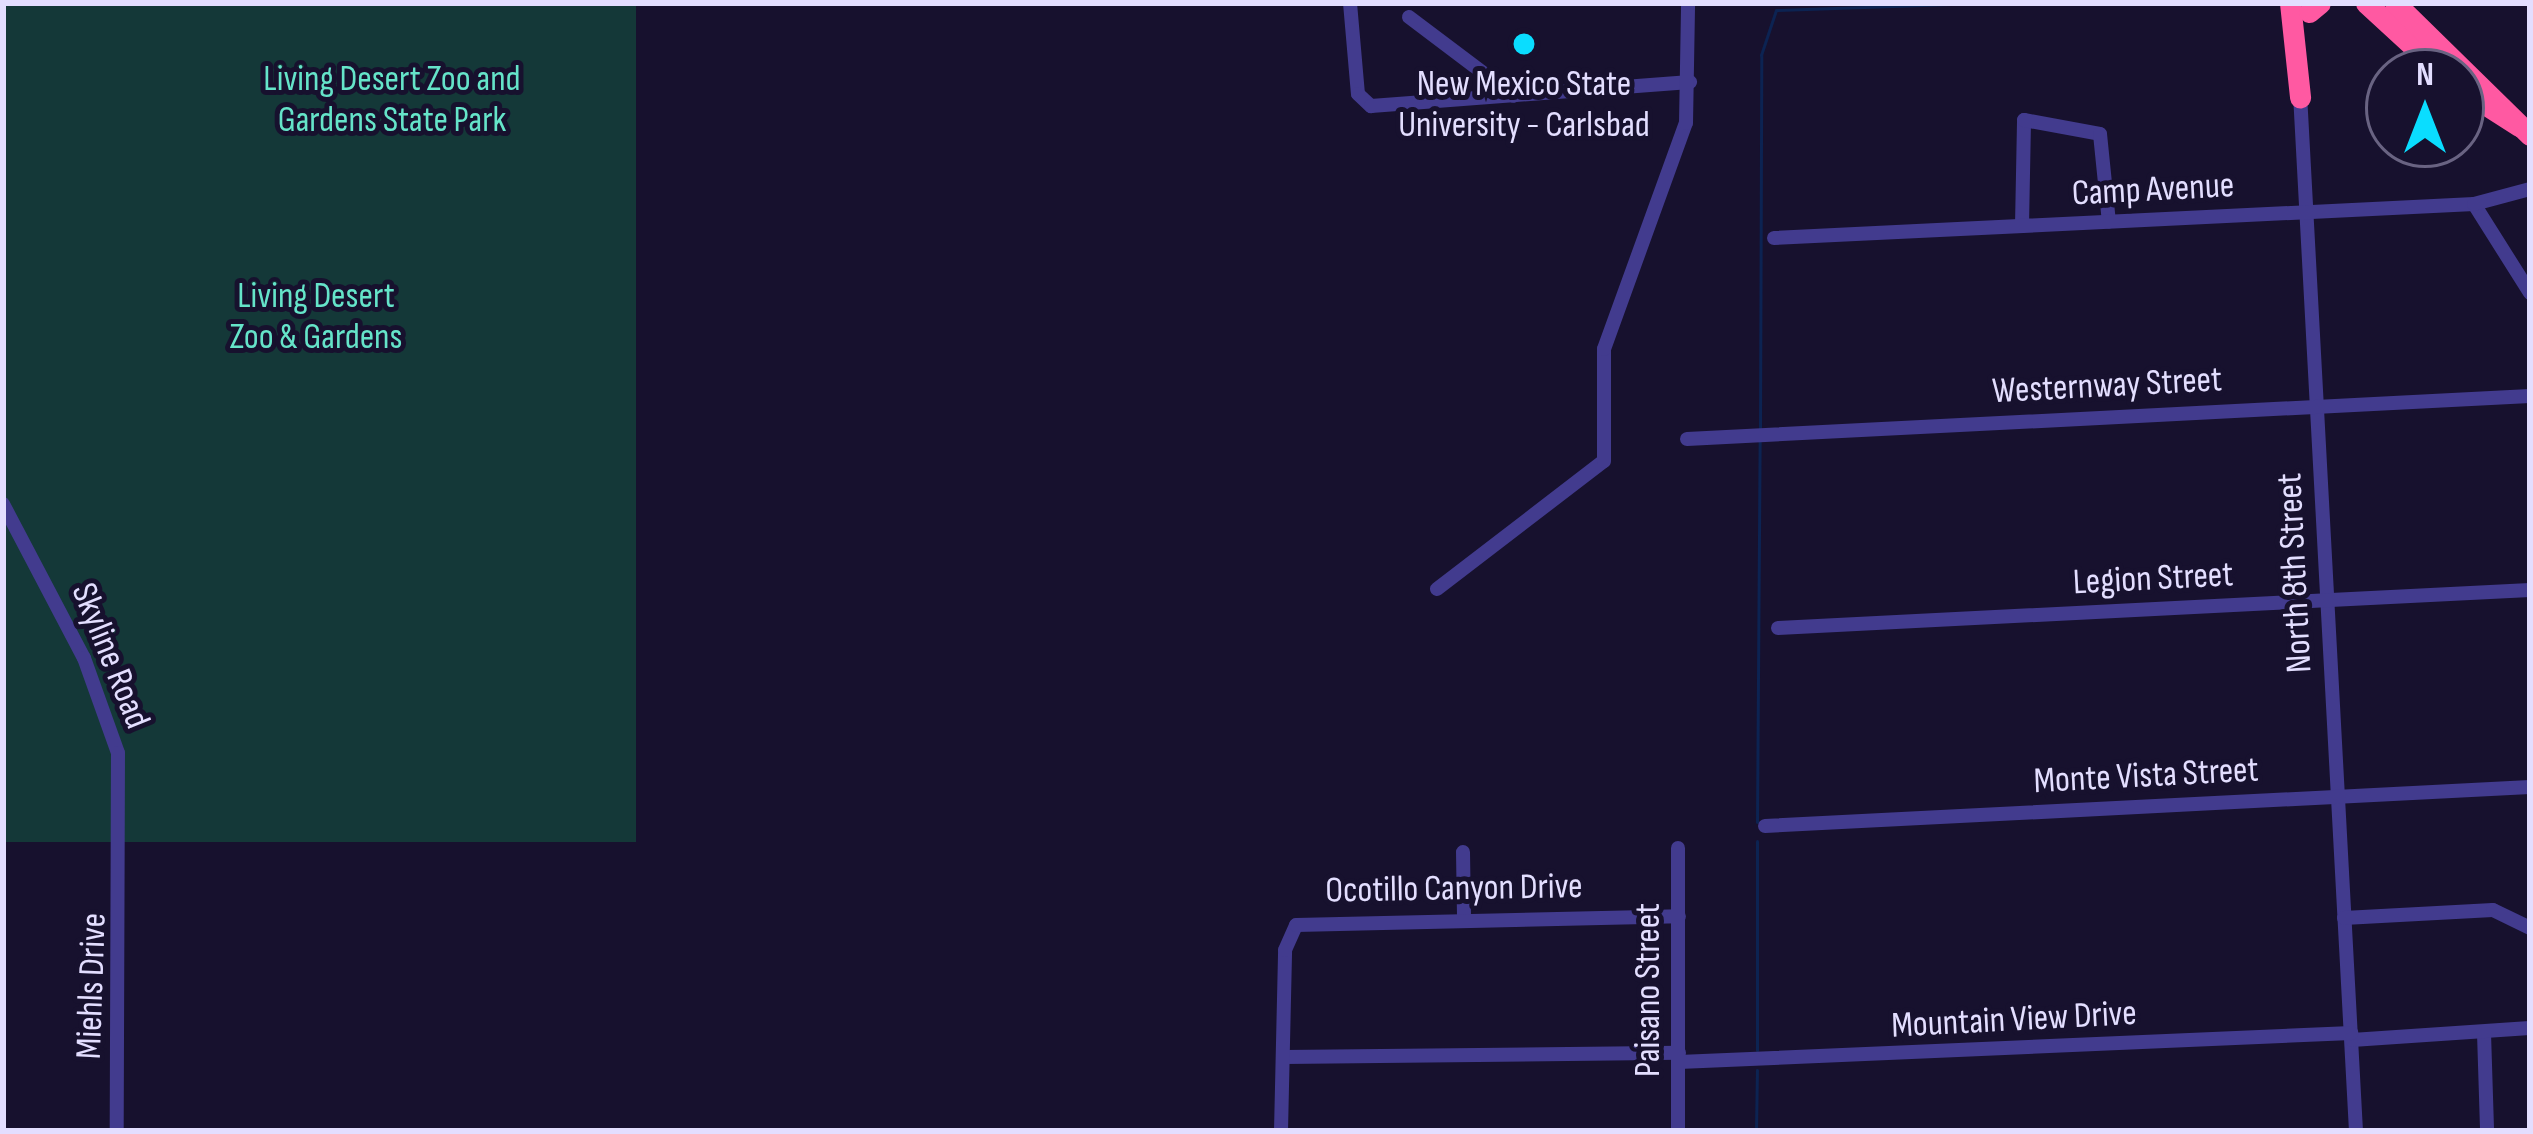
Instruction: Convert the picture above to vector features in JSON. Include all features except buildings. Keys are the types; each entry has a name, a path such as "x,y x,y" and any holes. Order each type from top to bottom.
{"highway":[{"path":"2366,3 2415,48"},
{"path":"2395,3 2525,131"},
{"path":"2300,97 2309,5"},
{"path":"2485,105 2525,131"}],"street":[{"path":"1350,3 1366,104 1690,82"},
{"path":"1437,589 1604,460 1604,349 1669,189 1690,82 1688,3"},
{"path":"1409,17 1514,96"},
{"name":"North 8th Street","path":"2300,97 2356,1131"},
{"path":"2022,226 2024,120 2100,134 2109,222"},
{"name":"Camp Avenue","path":"1774,238 2474,204 2530,189"},
{"path":"2474,204 2530,293"},
{"name":"Westernway Street","path":"1688,439 2530,396"},
{"name":"Skyline Road","path":"3,504 102,698 124,842"},
{"name":"Legion Street","path":"1778,628 2530,590"},
{"name":"Monte Vista Street","path":"1765,826 2530,787"},
{"name":"Miehls Drive","path":"117,1131 124,842"},
{"name":"Paisano Street","path":"1678,848 1678,1131"},
{"path":"1463,852 1464,918"},
{"path":"2344,918 2493,910 2530,928"},
{"name":"Ocotillo Canyon Drive","path":"1281,1131 1285,950 1296,925 1679,916"},
{"name":"Mountain View Drive","path":"1284,1057 1679,1058 2530,1028"},
{"path":"2484,1033 2487,1131"}],"green space":[{"name":"Living Desert Zoo & Gardens","path":"3,3 636,3 636,842 3,842"}],"waterway":[{"path":"1760,431 1761,55 1776,10 1980,3"},
{"path":"1757,822 1760,440"},
{"path":"1757,841 1757,1050"},
{"path":"1756,1131 1757,1070"}],"place":[{"name":"New Mexico State University - Carlsbad","path":"1524,44"}],"park label":[{"name":"Living Desert Zoo and Gardens State Park","path":"392,100"}]}
